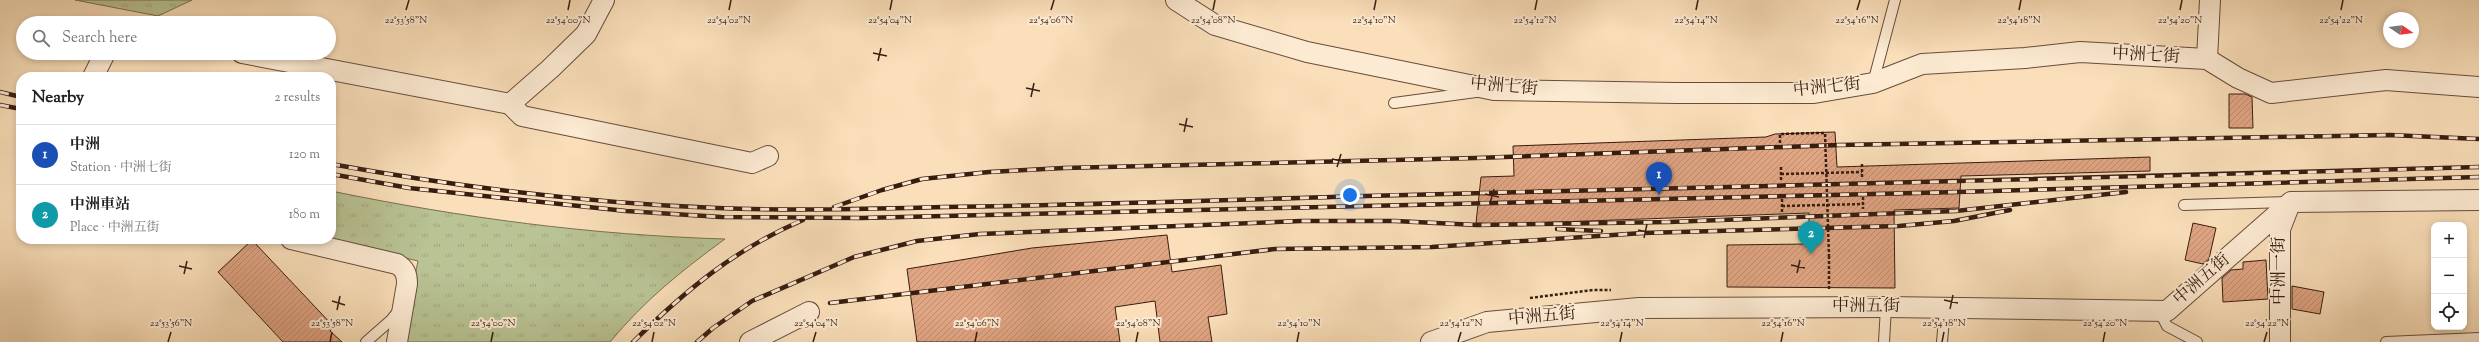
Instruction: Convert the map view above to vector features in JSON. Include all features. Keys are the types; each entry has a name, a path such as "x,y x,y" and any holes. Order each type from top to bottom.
{"street":[{"path":"510,104 550,69 586,34 604,0"},
{"name":"中洲七街","path":"1176,0 1215,25 1307,52 1494,90 1677,94 1814,93 1873,82 1922,64 2025,58 2080,52 2207,59 2238,78 2271,94 2386,80 2479,87"},
{"path":"2207,59 2210,0"},
{"path":"96,72 102,60"},
{"path":"279,60 510,104 522,116 745,162 752,163 768,156"},
{"path":"2291,202 2479,200"},
{"name":"中洲五街","path":"1431,342 1487,322 1639,308 1886,307 2167,311 2291,202"},
{"name":"中洲一街","path":"2280,342 2280,229 2291,202"},
{"path":"312,244 397,264 403,268 407,274 397,342"},
{"path":"750,342 809,312"}],"lane":[{"path":"1873,82 1895,0"},
{"path":"1394,103 1494,90"},
{"path":"2184,205 2291,202"},
{"path":"366,342 391,320 403,304"},
{"path":"1884,342 1886,307"},
{"path":"1942,342 1945,308"},
{"path":"2159,311 2167,326 2197,342"},
{"path":"2386,342 2479,338"}],"path":[{"path":"1780,143 1780,134 1825,133 1829,284"},
{"path":"1862,164 1862,179"},
{"path":"1780,166 1781,181"},
{"path":"1781,174 1862,172"},
{"path":"1863,197 1863,210"},
{"path":"1782,199 1782,212"},
{"path":"1782,206 1863,204"}],"green space":[{"path":"75,0 192,0 158,16"},
{"path":"336,192 380,201 527,224 625,234 725,239 693,263 650,299 610,342 401,342 418,261 336,241"}],"building":[{"path":"2229,94 2245,94 2252,97 2253,128 2229,128"},
{"path":"1835,132 1837,167 2150,157 2150,171 1961,176 1959,208 1894,210 1895,288 1727,287 1727,245 1809,244 1809,213 1504,224 1476,223 1481,177 1514,176 1513,146 1766,137 1775,134"},
{"path":"2193,223 2216,228 2209,259 2203,264 2185,260"},
{"path":"1167,235 1172,272 1221,265 1227,314 1208,317 1212,342 1160,342 1155,301 1115,307 1120,342 917,342 907,269 1032,248"},
{"path":"248,244 256,244 334,327 330,331 342,342 283,342 218,272"},
{"path":"2266,260 2268,299 2223,302 2222,278 2231,270 2243,269 2243,262"},
{"path":"2292,286 2324,292 2320,314 2292,309"}],"railway":[{"path":"0,92 16,96"},
{"path":"0,105 16,108"},
{"path":"834,207 882,190 922,179 989,172 1064,168 1476,158 1839,145 2390,135 2479,139"},
{"path":"336,165 475,187 572,198 669,206 802,210 1102,204 2479,167"},
{"path":"336,175 409,188 626,211 721,217 861,218 1958,192 2479,177"},
{"path":"697,342 713,328 752,301 854,257 917,241 980,234 1301,221 1395,221 1477,225 1669,222 1956,211 2126,192"},
{"path":"830,303 1275,249 1432,247 1643,233 1899,226 1954,221 2010,210"},
{"path":"633,342 672,305 712,272 755,244 778,231 803,220"},
{"path":"1557,229 1601,231"}],"place":[{"name":"中洲","path":"1659,195"},
{"name":"中洲車站","path":"1811,254"}]}
